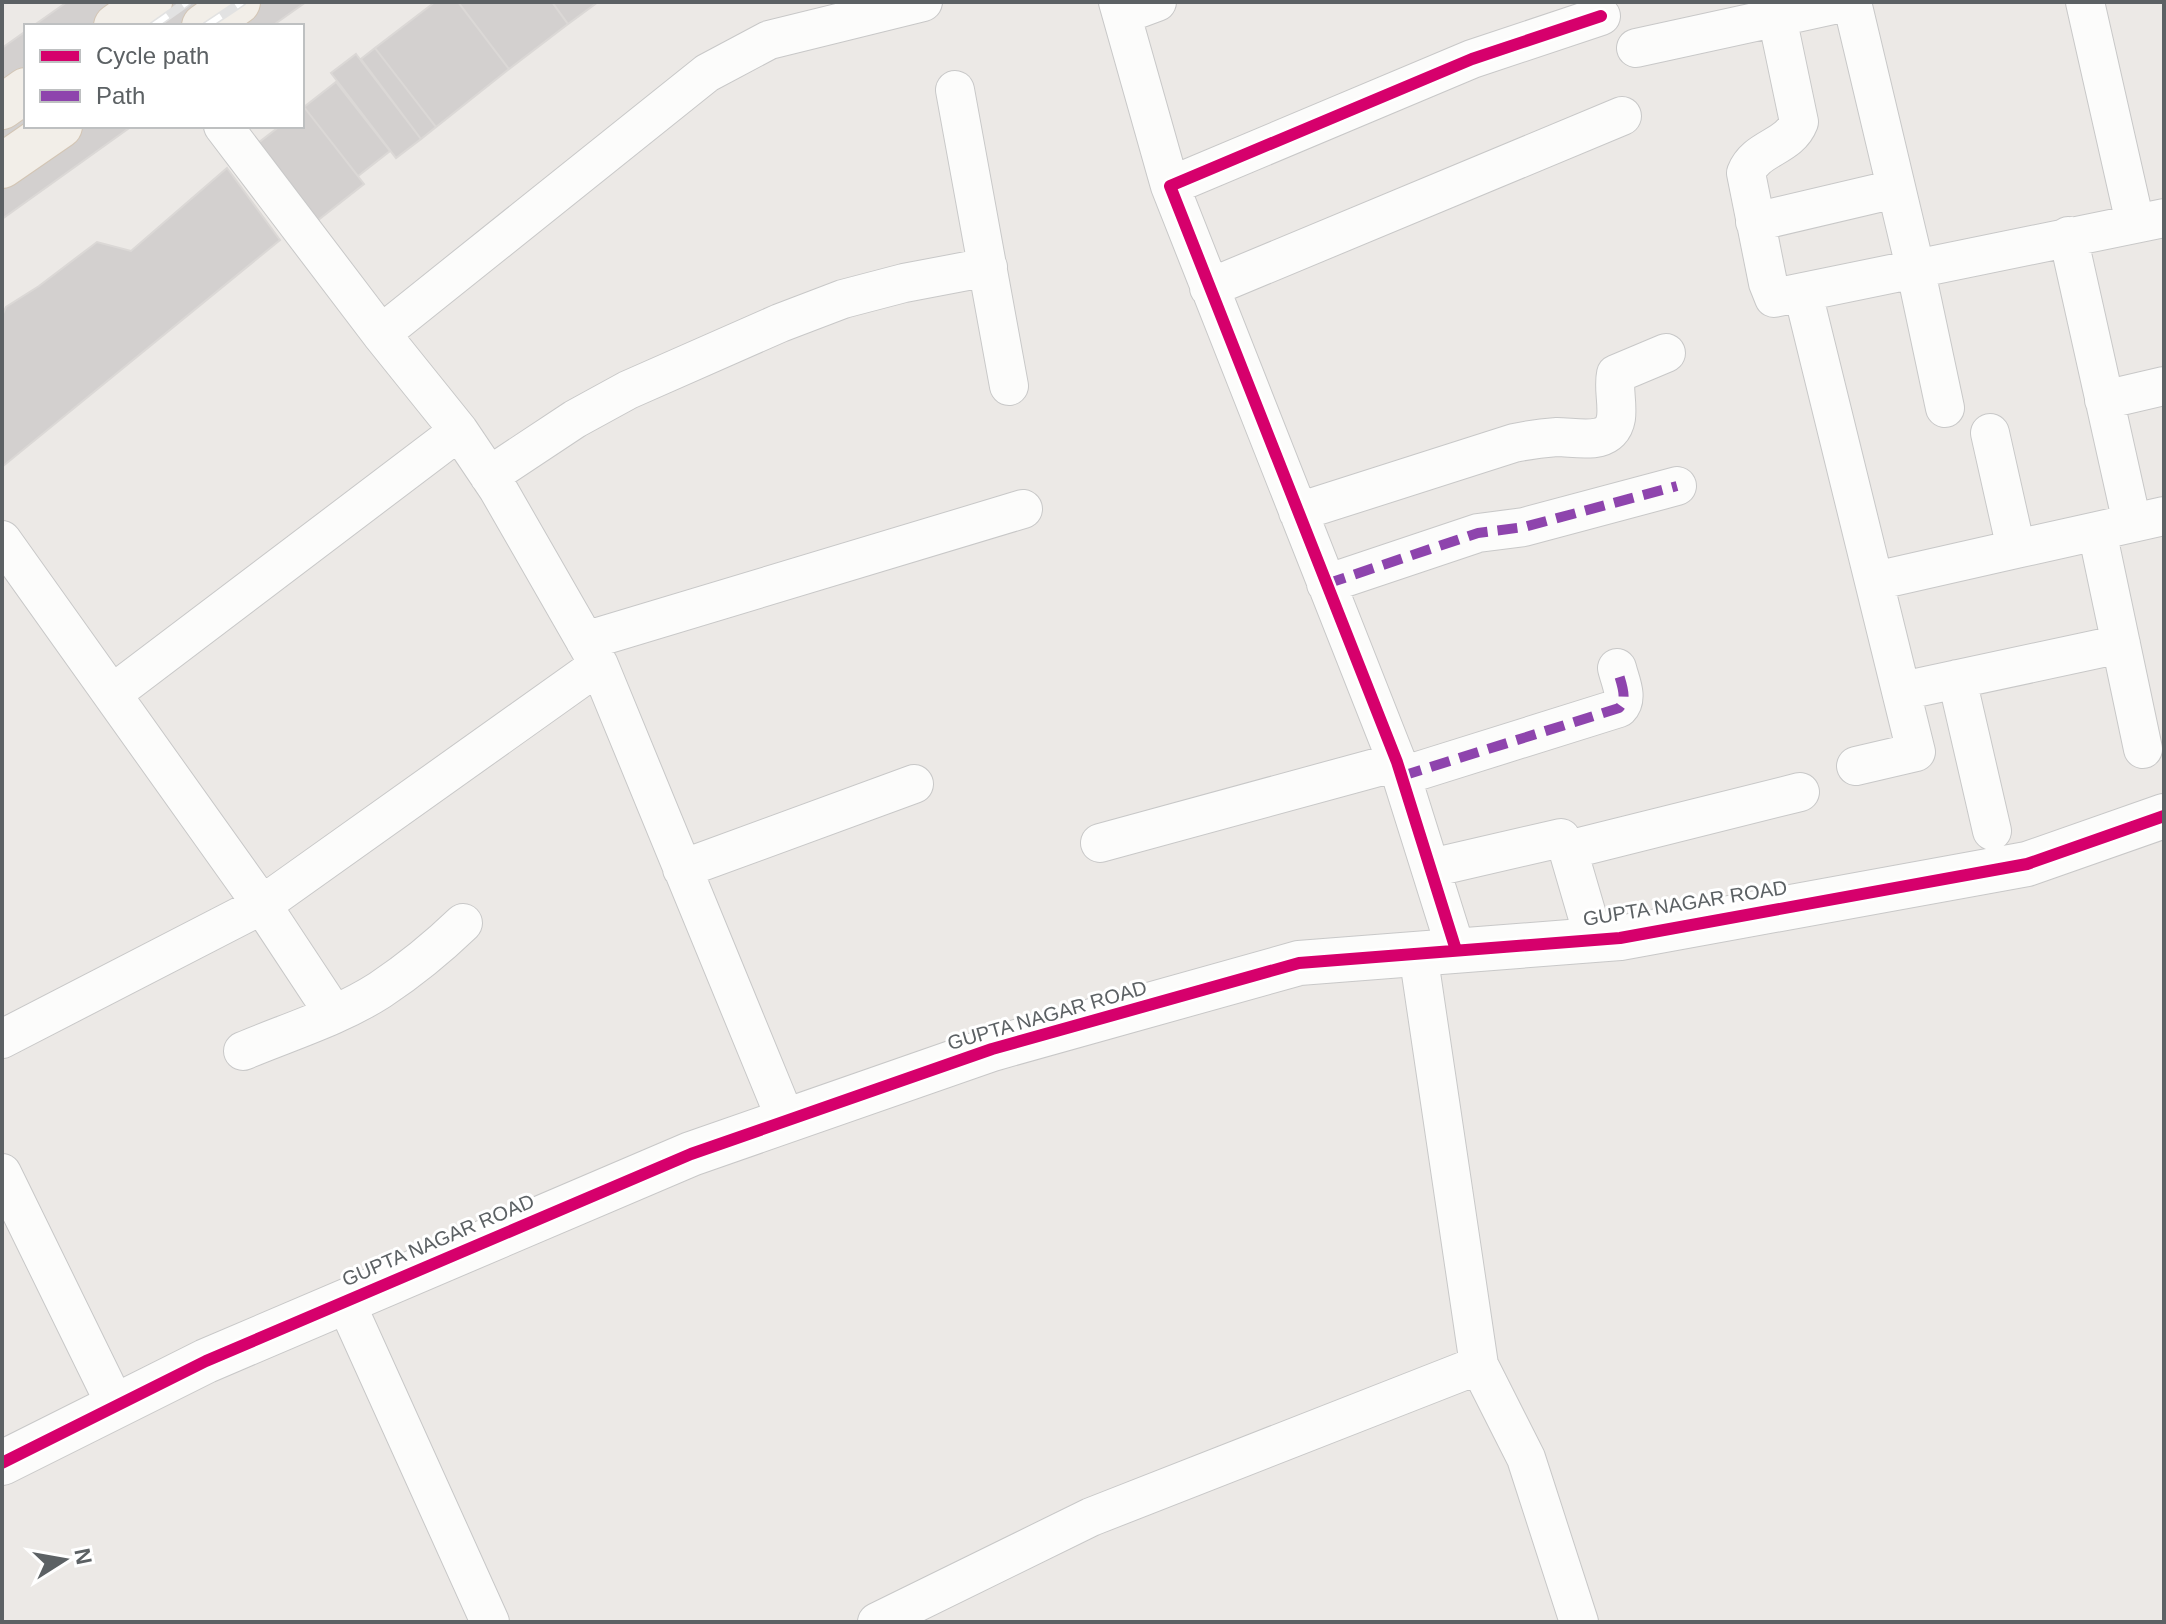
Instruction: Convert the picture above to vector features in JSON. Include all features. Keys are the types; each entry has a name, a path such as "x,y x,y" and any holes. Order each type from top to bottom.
{"main road":[{"path":"119,24 150,2"},
{"path":"207,24 238,2"},
{"path":"2,107 24,91"},
{"path":"2,166 57,128"}],"street":[{"path":"381,334 707,73 769,40 923,2"},
{"path":"1636,48 1849,2 1915,267 1945,408"},
{"path":"1777,17 1799,122 1791,136 1763,151 1751,162 1746,173 1768,283 1774,298 2150,221 2090,3"},
{"path":"1132,6 1170,186 1400,769 1431,868 1479,1365 1526,1458 1579,1622"},
{"path":"1170,186 1472,59 1601,16"},
{"path":"955,90 1009,386"},
{"path":"1209,288 1622,116"},
{"path":"225,128 459,431 489,476 592,653 786,1120"},
{"path":"1755,222 1895,189"},
{"path":"2068,236 2131,523 2121,644 2148,690 2143,749"},
{"path":"489,476 575,419 628,390 767,328 843,299 904,283 988,267"},
{"path":"1803,293 1916,752 1856,766"},
{"path":"1298,512 1514,443 1546,438 1589,440 1606,434 1613,427 1616,417 1616,374 1666,353"},
{"path":"2104,400 2164,386"},
{"path":"112,694 459,431"},
{"path":"1990,433 2016,549"},
{"path":"1326,584 1478,533 1524,527 1677,486"},
{"path":"2,1039 262,905 592,653 1023,509"},
{"path":"1875,581 2131,523"},
{"path":"2,540 262,905 334,1014"},
{"path":"1902,691 2121,644"},
{"path":"1100,843 1400,769 1619,708 1625,697 1617,668"},
{"path":"1957,679 1992,831"},
{"path":"682,869 914,784"},
{"path":"1568,850 1800,792"},
{"name":"GUPTA NAGAR ROAD","path":"2,1463 206,1361 691,1154 992,1049 1299,963 1620,938 2027,864 2164,816"},
{"path":"1431,868 1561,838 1568,850 1594,939"},
{"path":"243,1051 334,1014 390,982 428,956 463,923"},
{"path":"2,1173 116,1406"},
{"path":"345,1301 490,1622"},
{"path":"877,1622 1091,1517 1479,1365"}],"building":[{"path":"67,2 306,2 275,24 36,24"},
{"path":"435,2 458,2 509,69 436,127 375,48"},
{"path":"458,2 552,2 568,24 509,69"},
{"path":"552,2 598,2 568,24"},
{"path":"24,32 24,128 129,128 2,219 2,48"},
{"path":"375,48 436,127 421,139 361,59"},
{"path":"356,54 421,139 396,158 331,73"},
{"path":"336,82 390,151 358,176 304,107"},
{"path":"304,107 364,184 308,228 249,150 277,128 304,128"},
{"path":"227,168 280,240 2,467 2,316 6,307 97,242 131,251"}],"railway":[{"path":"156,24 187,2"},
{"path":"209,24 242,2"}],"marked path":[{"path":"1326,584 1478,533 1524,527 1677,486"},
{"path":"1402,776 1619,708 1624,694 1617,668"}],"cycle path":[{"path":"1456,950 1397,762 1170,186 1472,59 1601,16"},
{"path":"2,1463 206,1361 691,1154 992,1049 1299,963 1620,938 2027,864 2164,816"}]}
